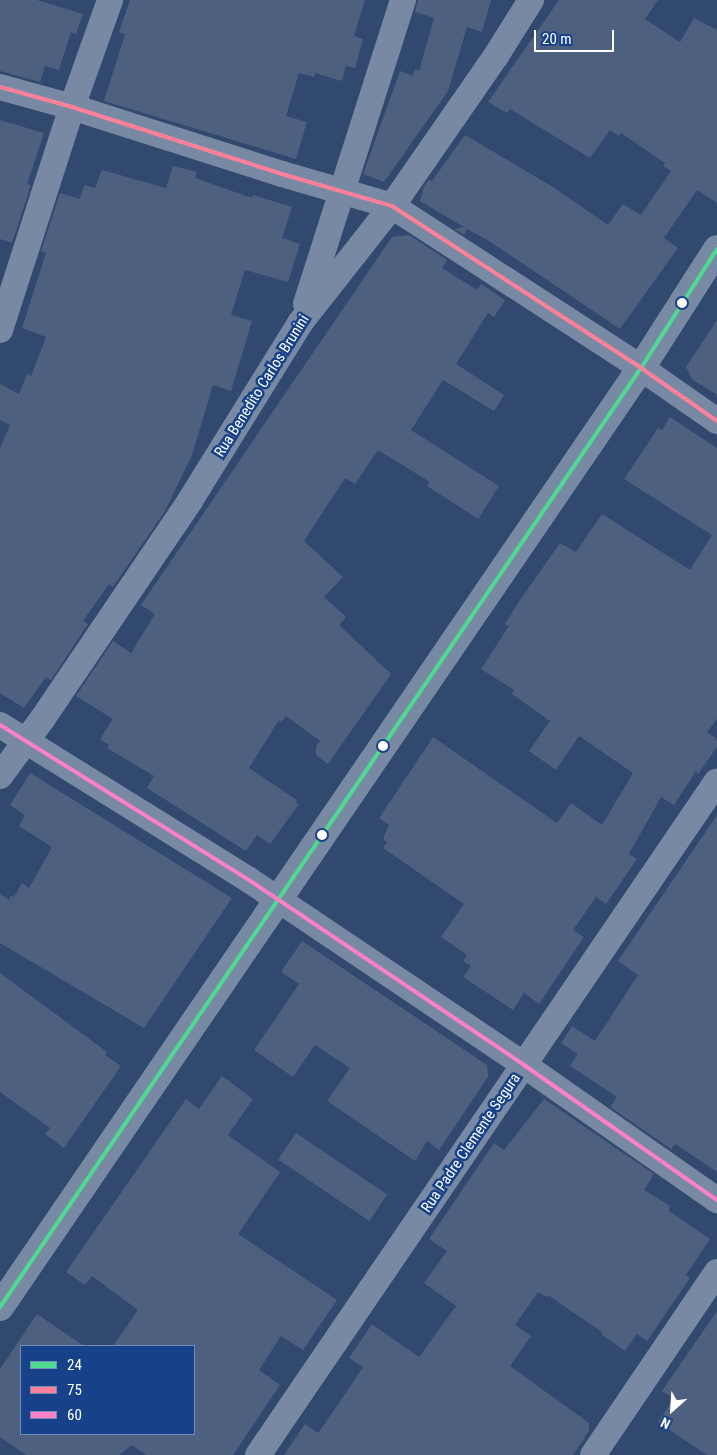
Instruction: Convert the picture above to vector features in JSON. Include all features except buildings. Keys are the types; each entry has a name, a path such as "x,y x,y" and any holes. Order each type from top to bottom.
{"street":[{"path":"0,330 72,107 110,0"},
{"path":"300,323 403,0"},
{"name":"Rua Benedito Carlos Brunini","path":"0,776 26,741 191,499 300,323 392,206 496,56 531,0"},
{"path":"0,87 72,107 392,206 641,368 717,421"},
{"path":"0,1307 641,368 717,249"},
{"path":"0,725 279,900 717,1200"},
{"name":"Rua Padre Clemente Segura","path":"258,1455 717,781"},
{"path":"593,1455 717,1272"}],"transit line":[{"name":"75","path":"0,87 72,107 282,174 392,206 641,368 717,421"},
{"name":"24","path":"0,1307 641,368 717,249"},
{"name":"60","path":"0,725 249,880 524,1065 717,1200"}]}
